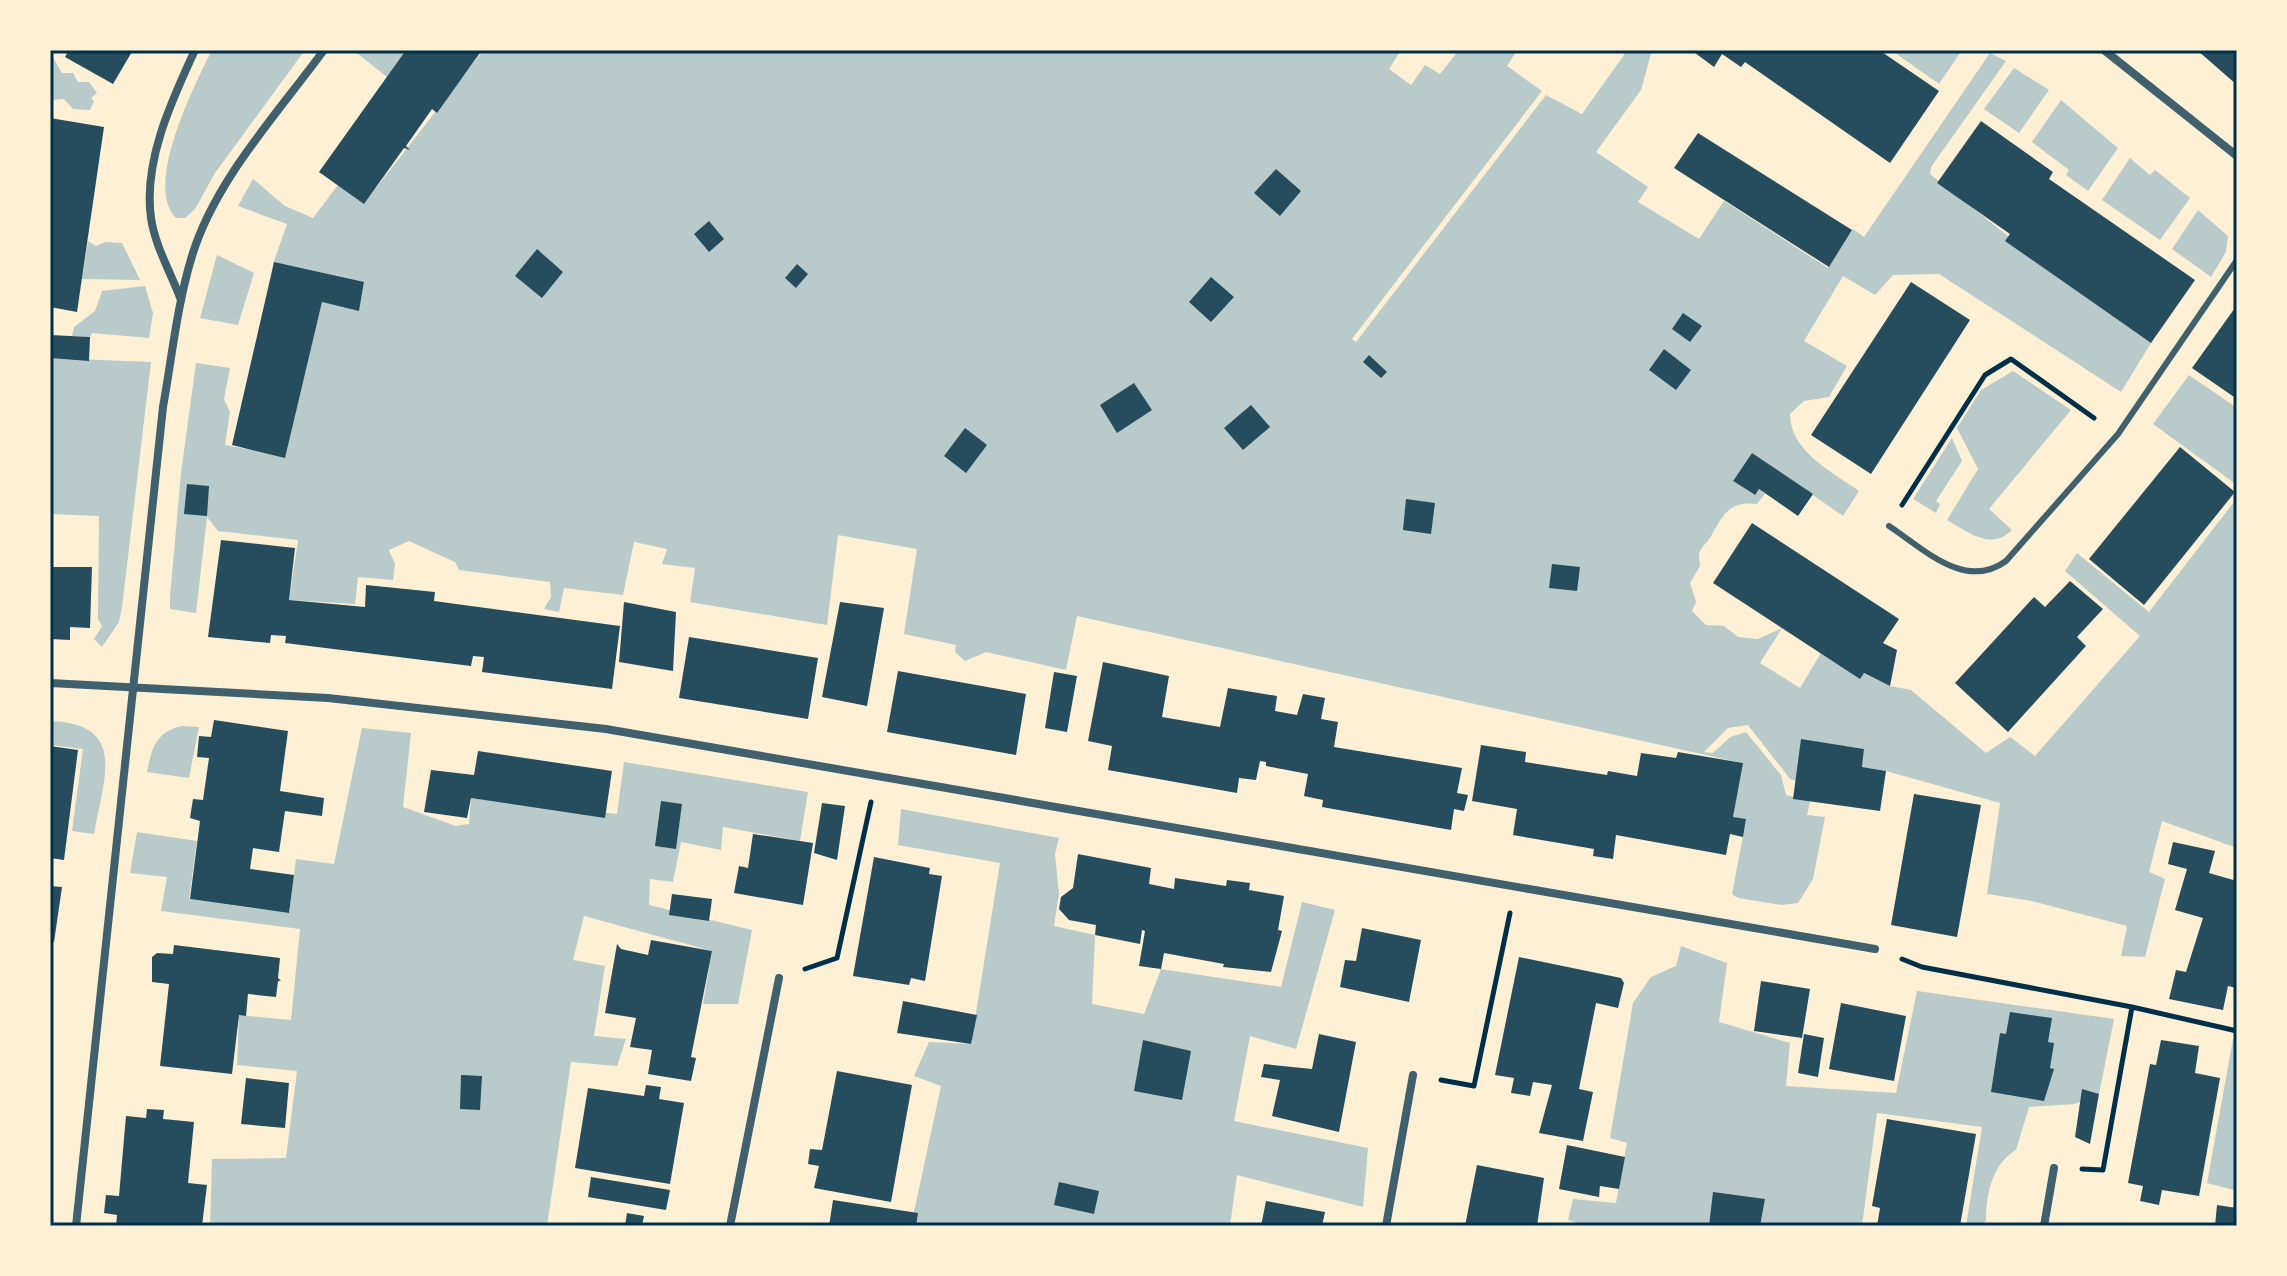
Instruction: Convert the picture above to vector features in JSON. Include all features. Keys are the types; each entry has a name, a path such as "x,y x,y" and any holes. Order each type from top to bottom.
{"street":[{"path":"181,301 156,240 151,216 151,180 157,147 195,50"},
{"path":"76,1226 163,407 181,301 192,254 216,203 324,50"},
{"path":"2104,50 2237,156"},
{"path":"50,683 134,685 328,698 606,729 877,773 1516,889 1875,949"},
{"path":"730,1226 779,978"},
{"path":"1386,1226 1413,1075"},
{"path":"2044,1226 2054,1168"}],"lane":[{"path":"1889,526 1957,570 1983,573 1995,569 2016,554 2118,434 2237,260"}],"path":[{"path":"1889,526 1985,375 2011,359 2118,434"},
{"path":"779,978 837,958 877,773"},
{"path":"1413,1075 1474,1086 1516,889"},
{"path":"1875,949 1922,967 2132,1007 2237,1031"},
{"path":"2054,1168 2103,1170 2132,1007"}],"shaded area":[{"path":"212,50 305,50 215,173 195,209 185,218 176,218 167,203 165,183 168,160 184,110"},
{"path":"353,50 406,50 387,77"},
{"path":"480,50 1401,50 1389,69 1411,85 1425,65 1440,74 1459,50 1517,50 1507,66 1542,91 1352,339 1356,342 1546,95 1582,114 1624,55 1623,50 1652,50 1641,90 1596,152 1648,187 1638,202 1699,239 1724,201 1828,268 1853,229 1864,237 1990,53 2006,61 1931,167 1930,174 2078,292 2151,343 2121,392 1939,274 1893,275 1875,295 1843,276 1804,341 1847,366 1829,397 1804,401 1790,414 1792,427 1804,449 1859,491 1843,516 1752,453 1733,481 1754,495 1759,489 1765,494 1757,504 1739,505 1727,512 1700,551 1700,566 1690,583 1696,602 1692,611 1706,625 1724,626 1738,637 1758,639 1782,628 1760,663 1800,688 1821,653 1890,686 1911,690 1986,753 2010,737 2035,756 2140,636 2065,571 2077,553 2149,612 2237,498 2237,848 2162,821 2149,872 2165,879 2145,957 2121,956 2127,926 2032,901 1987,894 2000,803 1862,767 1864,749 1802,740 1796,781 1790,779 1748,725 1728,728 1704,752 1713,753 1730,737 1746,732 1781,775 1786,795 1810,801 1807,815 1825,817 1813,879 1798,903 1782,905 1738,898 1732,894 1746,820 1733,817 1742,763 1077,616 1066,670 986,652 965,661 955,652 956,645 904,634 917,549 838,535 827,625 690,602 695,568 662,564 667,549 634,542 623,595 564,588 559,612 544,609 551,597 550,582 459,570 455,562 409,541 389,550 395,564 393,580 358,577 355,604 289,600 298,540 218,531 207,517 196,613 170,609 181,473 196,363 230,368 224,399 230,412 225,445 285,456 322,302 359,310 364,283 273,264 287,224 238,206 253,179 285,206 313,218 338,185 365,202 482,52"},
{"path":"1891,50 1962,50 1939,84"},
{"path":"50,52 62,73 73,73 78,82 89,82 97,93 91,98 94,101 90,110 73,109 64,99 50,100"},
{"path":"2014,68 2049,90 2019,133 1984,109"},
{"path":"2061,100 2118,148 2088,191 2066,175 2069,170 2032,142"},
{"path":"2130,158 2150,175 2155,170 2190,198 2160,240 2102,200"},
{"path":"2198,210 2228,236 2226,252 2211,277 2172,249"},
{"path":"88,241 96,246 105,242 122,243 140,280 82,279"},
{"path":"217,255 254,273 238,325 200,318"},
{"path":"145,286 153,313 149,338 92,333 90,337 72,336 74,327 95,311 102,291"},
{"path":"50,358 151,362 122,607 119,622 102,647 94,639 102,626 98,619 99,516 50,514"},
{"path":"2013,371 2071,410 1989,509 2012,530 1996,539 1988,539 1971,534 1947,520 1978,469 1957,428 1981,390"},
{"path":"2189,375 2237,408 2237,485 2153,424"},
{"path":"1952,438 1962,461 1936,501 1940,504 1936,513 1913,499"},
{"path":"50,721 75,724 91,732 101,744 105,775 94,834 72,831 83,749 50,745"},
{"path":"182,726 199,727 189,778 147,772 157,742 166,732"},
{"path":"362,728 411,733 403,807 456,826 469,824 471,798 617,814 624,762 808,792 800,841 723,827 721,850 681,842 673,882 650,879 649,905 752,930 738,1004 703,1004 712,951 584,916 573,960 605,966 594,1036 626,1039 617,1066 571,1062 547,1226 210,1226 212,1159 286,1158 297,1071 237,1065 239,1015 291,1020 300,929 161,911 167,877 130,873 137,832 197,841 189,899 289,913 296,859 334,864"},
{"path":"901,809 1059,838 1055,854 1059,894 1054,926 1095,935 1092,1004 1144,1014 1161,969 1281,987 1302,902 1335,910 1296,1049 1250,1036 1234,1121 1368,1148 1363,1207 1237,1175 1230,1226 911,1226 941,1086 914,1076 929,1042 971,1044 1000,863 898,845"},
{"path":"1681,946 1727,963 1719,1022 1790,1043 1786,1086 1896,1093 1917,991 2114,1019 2099,1094 2075,1104 2029,1107 2016,1150 1996,1171 1987,1200 1986,1221 1979,1226 1966,1226 1982,1127 1877,1113 1862,1226 1588,1226 1568,1220 1573,1199 1616,1203 1627,1143 1610,1138 1633,1003 1651,977 1676,966"},
{"path":"2233,1039 2237,1039 2237,1191 2207,1183"}],"building":[{"path":"69,50 133,50 113,84 65,57"},
{"path":"406,50 482,50 437,113 432,109 406,146 410,150 404,148 364,204 319,172"},
{"path":"1691,50 1879,50 1939,91 1890,163 1745,62 1741,67 1722,54 1714,67"},
{"path":"2197,50 2237,50 2237,85"},
{"path":"50,118 104,127 77,312 50,307"},
{"path":"1981,121 2053,172 2049,179 2195,280 2151,343 2005,241 2010,234 1937,183"},
{"path":"1698,133 1852,230 1829,267 1674,168"},
{"path":"1276,169 1301,191 1280,216 1254,193"},
{"path":"709,221 724,239 709,252 694,234"},
{"path":"537,249 563,272 542,298 515,276"},
{"path":"274,262 364,282 359,311 322,302 285,458 232,445"},
{"path":"797,264 808,274 796,288 785,278"},
{"path":"1211,277 1234,297 1211,322 1189,302"},
{"path":"1911,282 1970,320 1871,474 1811,435"},
{"path":"2237,305 2237,399 2192,368"},
{"path":"1683,313 1702,326 1690,342 1672,329"},
{"path":"50,335 90,337 89,361 50,358"},
{"path":"1664,349 1691,370 1676,390 1649,370"},
{"path":"1369,355 1387,372 1381,378 1363,362"},
{"path":"1134,383 1152,410 1117,433 1100,405"},
{"path":"1251,405 1270,427 1243,450 1224,428"},
{"path":"965,428 987,445 966,473 944,456"},
{"path":"2180,447 2235,492 2144,605 2089,559"},
{"path":"1752,453 1813,494 1798,516 1759,489 1755,495 1733,481"},
{"path":"187,484 209,486 207,516 184,514"},
{"path":"1406,499 1435,503 1431,534 1403,530"},
{"path":"1752,523 1899,619 1883,643 1897,650 1890,686 1864,673 1860,679 1713,583"},
{"path":"221,540 295,548 289,600 365,607 366,585 435,592 434,601 620,626 612,689 482,672 484,657 473,656 471,666 285,643 286,636 271,635 270,643 208,637"},
{"path":"1552,564 1580,567 1577,591 1549,588"},
{"path":"50,567 92,567 90,628 70,627 70,640 50,639"},
{"path":"2070,581 2103,609 2077,637 2086,646 2008,732 1955,683 2034,597 2045,607"},
{"path":"624,602 676,612 673,671 619,662"},
{"path":"840,602 884,608 867,706 822,697"},
{"path":"689,637 818,658 808,719 679,698"},
{"path":"1103,662 1169,676 1162,717 1220,727 1228,688 1277,696 1275,711 1297,715 1303,694 1325,698 1321,719 1338,722 1334,747 1462,768 1457,793 1468,795 1464,811 1454,809 1451,830 1322,807 1323,800 1304,796 1308,774 1266,766 1266,762 1260,761 1256,780 1239,778 1237,793 1108,770 1112,746 1088,741"},
{"path":"898,671 1026,694 1016,755 887,732"},
{"path":"1054,672 1077,676 1067,732 1045,728"},
{"path":"214,720 288,731 280,791 324,798 322,816 285,811 279,852 253,848 250,869 294,875 289,913 190,899 200,821 190,818 193,799 203,800 209,758 197,757 199,736 211,737"},
{"path":"1801,739 1864,749 1862,767 1886,771 1880,811 1793,799"},
{"path":"1481,745 1526,752 1525,762 1607,775 1608,771 1637,776 1641,753 1676,758 1678,752 1743,763 1733,817 1746,819 1743,837 1730,834 1726,855 1616,835 1613,859 1593,856 1594,849 1513,835 1517,809 1472,801"},
{"path":"50,746 78,750 64,860 50,858"},
{"path":"478,751 612,771 605,818 471,798 467,818 424,812 431,770 474,775"},
{"path":"1914,794 1981,805 1957,937 1891,925"},
{"path":"661,801 682,804 676,849 655,846"},
{"path":"822,803 845,806 837,860 814,853"},
{"path":"753,834 813,843 803,905 734,893 739,866 748,868"},
{"path":"2173,842 2215,851 2209,873 2237,881 2237,988 2228,986 2223,1010 2169,999 2176,970 2186,972 2203,918 2175,910 2187,869 2168,864"},
{"path":"1078,854 1151,868 1149,884 1174,889 1175,878 1226,886 1227,880 1250,883 1249,890 1284,896 1278,930 1282,931 1271,972 1223,967 1224,964 1164,953 1161,969 1139,966 1145,931 1142,930 1140,944 1095,935 1096,925 1069,920 1059,909 1061,897 1073,888"},
{"path":"874,857 930,868 929,874 942,876 925,981 911,978 909,985 853,976"},
{"path":"50,886 62,887 54,942 50,941"},
{"path":"672,894 712,899 709,921 669,915"},
{"path":"1362,928 1421,940 1409,1002 1340,987 1345,960 1356,961"},
{"path":"651,940 712,951 691,1057 696,1058 691,1081 648,1074 652,1050 630,1047 636,1018 605,1013 617,944 621,949 648,955"},
{"path":"174,945 280,958 278,978 281,981 278,981 276,997 248,994 246,1016 239,1015 232,1074 160,1066 169,984 152,982 152,957 157,953 173,954"},
{"path":"1519,957 1621,978 1624,983 1618,1008 1596,1003 1579,1089 1593,1092 1583,1141 1539,1133 1552,1085 1533,1082 1530,1096 1511,1093 1514,1078 1495,1075"},
{"path":"1761,981 1810,989 1802,1038 1754,1031"},
{"path":"903,1001 977,1015 971,1044 897,1033"},
{"path":"1841,1003 1906,1016 1894,1081 1829,1069"},
{"path":"2010,1012 2052,1018 2048,1042 2054,1043 2050,1068 2054,1069 2044,1101 1991,1092 2000,1033 2006,1034"},
{"path":"1319,1034 1356,1042 1339,1132 1272,1116 1280,1080 1261,1077 1264,1064 1312,1069"},
{"path":"1804,1034 1824,1038 1818,1077 1798,1073"},
{"path":"1143,1040 1191,1051 1182,1100 1134,1091"},
{"path":"2161,1040 2199,1046 2195,1073 2220,1078 2199,1196 2162,1190 2159,1205 2140,1201 2143,1186 2128,1183 2150,1064 2156,1065"},
{"path":"837,1071 912,1085 891,1202 814,1188 819,1166 808,1164 810,1149 822,1150"},
{"path":"461,1075 482,1076 480,1110 460,1109"},
{"path":"246,1078 289,1083 285,1128 241,1124"},
{"path":"646,1085 661,1087 659,1099 684,1103 670,1184 575,1168 588,1088 644,1096"},
{"path":"2082,1089 2099,1094 2090,1144 2075,1137"},
{"path":"147,1109 164,1110 163,1119 194,1122 188,1183 207,1185 202,1226 116,1226 117,1215 104,1213 106,1195 119,1196 126,1116 146,1118"},
{"path":"1887,1119 1976,1134 1960,1226 1877,1226 1880,1208 1872,1206"},
{"path":"1567,1145 1625,1157 1619,1189 1600,1186 1599,1197 1559,1189"},
{"path":"1477,1165 1544,1178 1537,1226 1465,1226"},
{"path":"591,1177 670,1190 666,1210 588,1197"},
{"path":"1059,1182 1099,1191 1094,1214 1054,1205"},
{"path":"1713,1192 1765,1199 1760,1226 1709,1226"},
{"path":"833,1200 918,1213 916,1226 829,1226"},
{"path":"1266,1201 1325,1212 1322,1226 1261,1226"},
{"path":"2217,1205 2237,1208 2237,1226 2215,1226"},
{"path":"627,1213 644,1216 642,1226 625,1226"}]}
